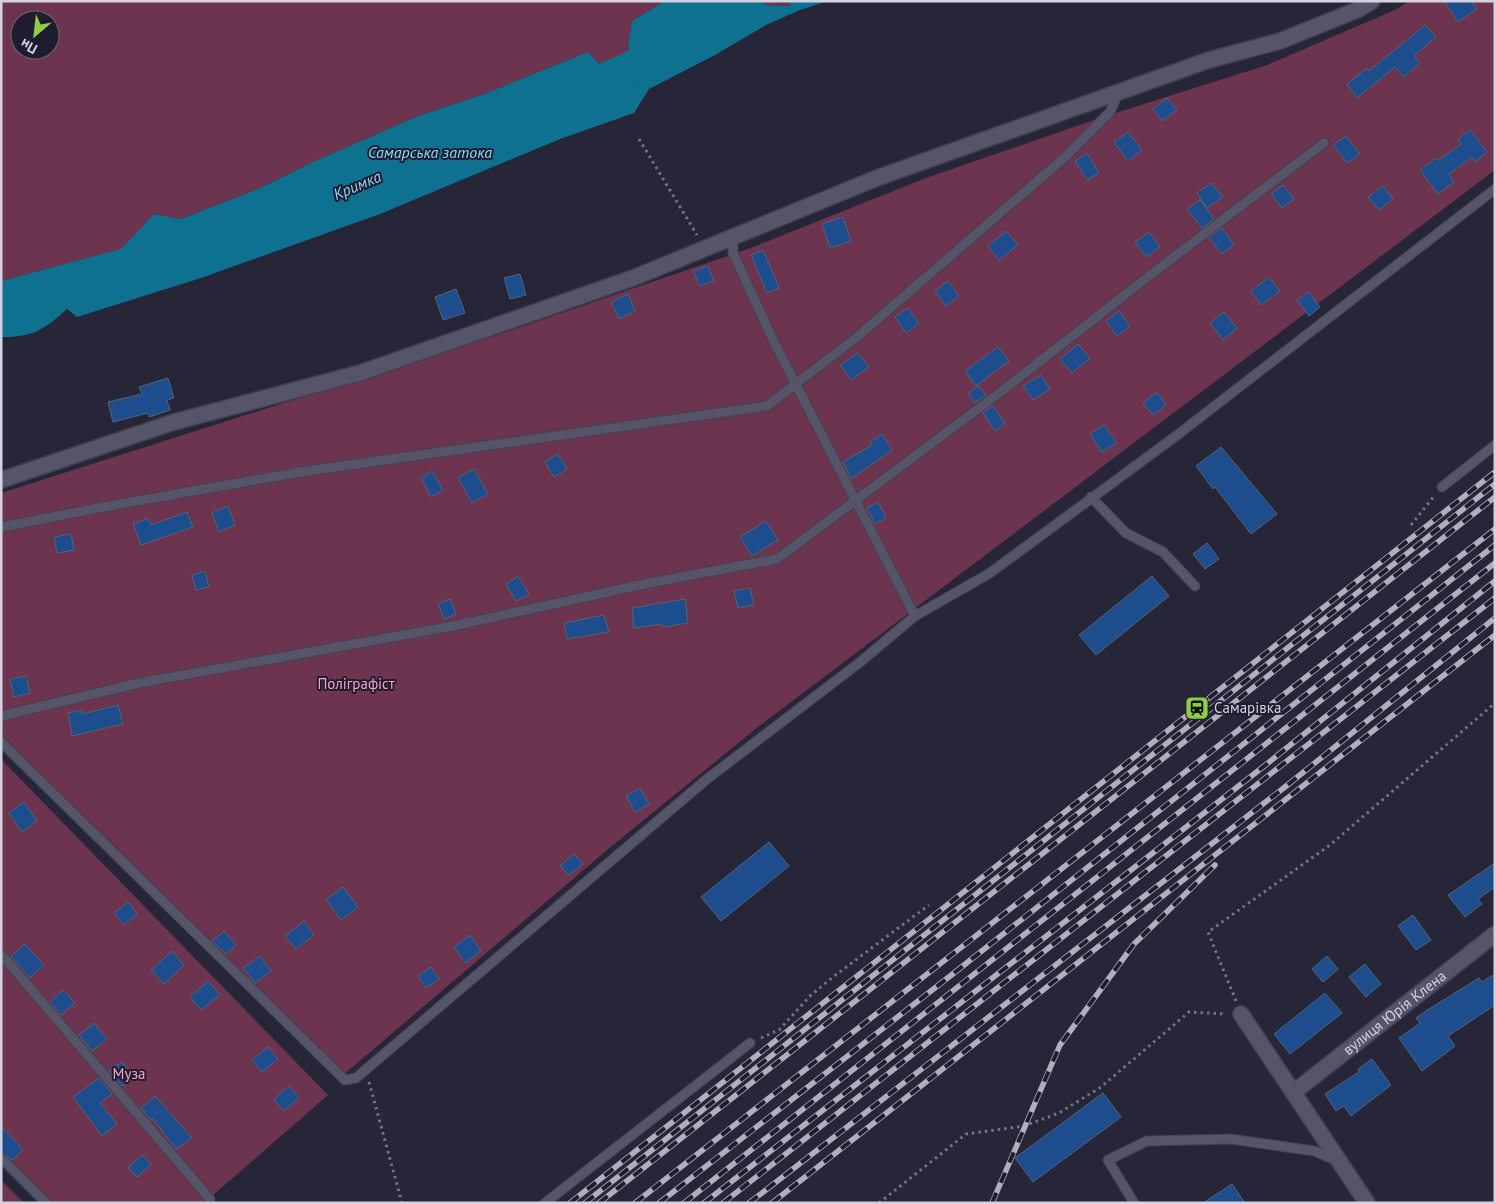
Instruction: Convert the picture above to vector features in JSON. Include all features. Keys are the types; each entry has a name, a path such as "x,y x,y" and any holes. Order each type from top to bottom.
{"street":[{"path":"1,480 174,422 360,373 633,278 877,178 1209,60 1280,41 1357,10 1372,1"},
{"name":"вулиця Юрія Клена","path":"1294,1092 1495,934"},
{"path":"1241,1014 1366,1202"}],"lane":[{"path":"1,527 300,472 767,406 857,337 1065,158 1110,112 1118,93"},
{"path":"1,716 139,684 453,626 649,583 750,566 778,559 856,502 1324,142"},
{"path":"1,742 344,1080 356,1078 511,948 707,779 859,663 915,616 990,573 1184,430 1495,189"},
{"path":"733,238 733,253 795,384 915,616"},
{"path":"1442,487 1495,445"},
{"path":"1091,497 1126,534 1164,552 1195,586"},
{"path":"1,954 210,1199"},
{"path":"545,1203 750,1044"},
{"path":"1134,1203 1108,1160 1147,1141 1231,1139 1314,1151 1340,1162"},
{"path":"1,1158 46,1203"}],"path":[{"path":"639,139 706,248"},
{"path":"1411,525 1442,487"},
{"path":"880,1203 966,1134 1024,1126 1068,1108 1101,1088 1189,1012 1241,1014 1208,932 1330,845 1495,703"},
{"path":"750,1044 779,1030 810,996 833,976 929,905"},
{"path":"365,1069 402,1203"}],"green space":[{"path":"1,1 665,1 632,21 628,44 638,81 619,86 588,52 484,94 418,116 315,161 258,189 181,219 154,214 122,249 1,281"},
{"path":"763,1 791,1 789,6 764,5"},
{"name":"Поліграфіст","path":"1409,1 1495,1 1495,170 758,727 607,850 342,1076 1,739 1,493 494,336 748,249 926,178 1103,117 1267,65 1397,9"},
{"name":"Муза","path":"1,759 328,1095 204,1203 42,1203 1,1161"},
{"path":"1,1180 24,1203 1,1203"}],"water":[{"name":"Самарська затока","path":"665,1 763,1 765,5 789,6 791,1 828,1 800,10 766,25 715,55 649,89 634,113 560,139 380,214 201,278 77,317 67,309 44,327 30,334 1,337 1,281 121,249 154,214 181,219 258,189 315,161 418,116 484,94 588,52 619,86 638,81 628,44 632,21"}],"building":[{"path":"1444,1 1471,1 1477,9 1458,22"},
{"path":"1425,25 1436,37 1414,56 1420,63 1403,77 1395,67 1357,98 1347,84 1367,68 1369,71"},
{"path":"1167,98 1177,110 1162,121 1153,109"},
{"path":"1470,130 1487,152 1475,162 1472,157 1449,174 1454,182 1438,194 1420,170 1436,158 1439,160 1461,144 1458,139"},
{"path":"1128,132 1142,150 1128,161 1114,142"},
{"path":"1346,136 1360,154 1347,163 1333,145"},
{"path":"1087,153 1099,173 1087,180 1075,161"},
{"path":"1211,183 1223,197 1207,208 1197,193"},
{"path":"1283,185 1294,199 1282,208 1271,194"},
{"path":"1383,186 1393,199 1379,210 1368,197"},
{"path":"1200,200 1214,219 1202,228 1187,209"},
{"path":"843,217 851,241 830,248 822,224"},
{"path":"1222,228 1234,245 1222,254 1209,238"},
{"path":"1006,231 1018,245 999,260 988,246"},
{"path":"1149,232 1160,247 1146,257 1135,242"},
{"path":"763,250 779,288 767,293 751,255"},
{"path":"708,266 714,281 700,286 693,271"},
{"path":"520,274 526,295 510,299 504,278"},
{"path":"1269,277 1280,291 1261,305 1251,291"},
{"path":"948,281 959,296 946,306 935,291"},
{"path":"456,289 465,313 443,320 435,297"},
{"path":"1308,292 1320,307 1309,316 1297,300"},
{"path":"628,294 635,311 619,319 611,302"},
{"path":"908,308 919,324 906,333 895,317"},
{"path":"1119,311 1130,326 1117,336 1106,321"},
{"path":"1224,312 1237,328 1223,340 1210,323"},
{"path":"1078,344 1090,358 1072,373 1060,359"},
{"path":"998,347 1009,361 976,386 965,371"},
{"path":"858,353 869,367 851,380 840,365"},
{"path":"1041,375 1050,389 1033,400 1023,386"},
{"path":"168,378 174,398 167,400 170,410 149,417 148,413 113,422 108,402 142,394 139,387"},
{"path":"978,386 986,395 975,403 968,393"},
{"path":"1157,392 1166,405 1153,415 1143,403"},
{"path":"993,406 1005,423 995,431 983,413"},
{"path":"1104,425 1117,443 1102,452 1090,434"},
{"path":"882,434 892,450 851,479 843,462 872,445 870,442"},
{"path":"1221,447 1277,514 1251,534 1215,487 1213,489 1196,466"},
{"path":"558,454 567,469 554,477 545,462"},
{"path":"474,469 488,494 472,503 458,478"},
{"path":"432,471 443,490 431,497 421,478"},
{"path":"878,502 886,518 875,524 867,508"},
{"path":"228,506 235,525 219,532 212,513"},
{"path":"187,512 193,527 141,545 133,524 148,518 151,525"},
{"path":"766,521 778,540 752,556 740,537"},
{"path":"71,534 74,550 57,553 54,537"},
{"path":"1207,543 1219,559 1205,569 1193,554"},
{"path":"205,571 209,587 196,590 192,575"},
{"path":"518,576 529,594 516,601 506,584"},
{"path":"1152,576 1169,596 1096,655 1079,635"},
{"path":"750,588 754,605 738,608 734,591"},
{"path":"450,599 456,614 444,619 438,604"},
{"path":"685,599 688,623 663,627 662,624 634,628 632,608"},
{"path":"604,615 609,632 567,639 564,623"},
{"path":"26,676 30,693 14,697 10,679"},
{"path":"118,705 123,724 72,736 68,713 82,710 82,714"},
{"path":"640,788 649,804 635,812 626,796"},
{"path":"24,802 37,821 22,832 9,813"},
{"path":"769,842 789,866 721,921 701,897"},
{"path":"574,854 583,864 569,875 560,866"},
{"path":"1495,863 1495,887 1478,899 1482,904 1465,917 1448,895"},
{"path":"343,887 358,907 341,920 326,900"},
{"path":"128,902 137,914 124,925 114,913"},
{"path":"1413,915 1431,940 1416,950 1398,926"},
{"path":"304,921 314,935 296,949 285,936"},
{"path":"224,931 236,945 226,954 212,941"},
{"path":"470,935 481,951 465,963 454,947"},
{"path":"25,944 44,965 30,978 11,956"},
{"path":"172,951 184,965 164,984 151,970"},
{"path":"260,956 271,971 255,983 243,968"},
{"path":"1327,956 1338,969 1323,982 1312,969"},
{"path":"1365,964 1381,984 1366,997 1349,977"},
{"path":"431,967 439,979 426,988 418,976"},
{"path":"1495,974 1495,1005 1448,1036 1455,1046 1422,1071 1399,1038 1420,1023 1416,1018 1429,1009 1479,978 1482,982"},
{"path":"208,981 220,995 201,1010 190,997"},
{"path":"63,990 75,1003 61,1015 50,1002"},
{"path":"1325,993 1342,1013 1290,1054 1274,1034"},
{"path":"94,1023 107,1039 92,1051 79,1035"},
{"path":"268,1047 278,1059 262,1072 252,1060"},
{"path":"1372,1059 1391,1085 1351,1116 1344,1106 1336,1111 1325,1094 1359,1072 1358,1069"},
{"path":"122,1062 133,1078 122,1086 109,1071"},
{"path":"99,1078 112,1094 100,1103 117,1124 102,1136 73,1097"},
{"path":"289,1086 299,1098 284,1111 274,1099"},
{"path":"1103,1093 1121,1117 1033,1182 1015,1158"},
{"path":"155,1096 192,1138 176,1149 153,1119 151,1120 141,1108"},
{"path":"1,1126 23,1150 12,1160 1,1152"},
{"path":"143,1155 151,1165 137,1177 128,1167"},
{"path":"1232,1184 1245,1203 1203,1203"}],"waterway":[{"name":"Кримка","path":"571,92 624,70 671,46"}],"railway":[{"path":"570,1203 1495,472"},
{"path":"585,1203 1495,484"},
{"path":"599,1203 1495,497"},
{"path":"635,1203 1495,529"},
{"path":"659,1203 954,973 1495,545"},
{"path":"684,1203 1495,563"},
{"path":"704,1203 1263,767 1495,581"},
{"path":"723,1203 1495,598"},
{"path":"749,1203 1285,787 1495,618"},
{"path":"772,1203 1495,635"},
{"path":"992,1203 1060,1045 1134,944 1215,865"}],"place":[{"name":"Самарівка","path":"1197,708"}]}
